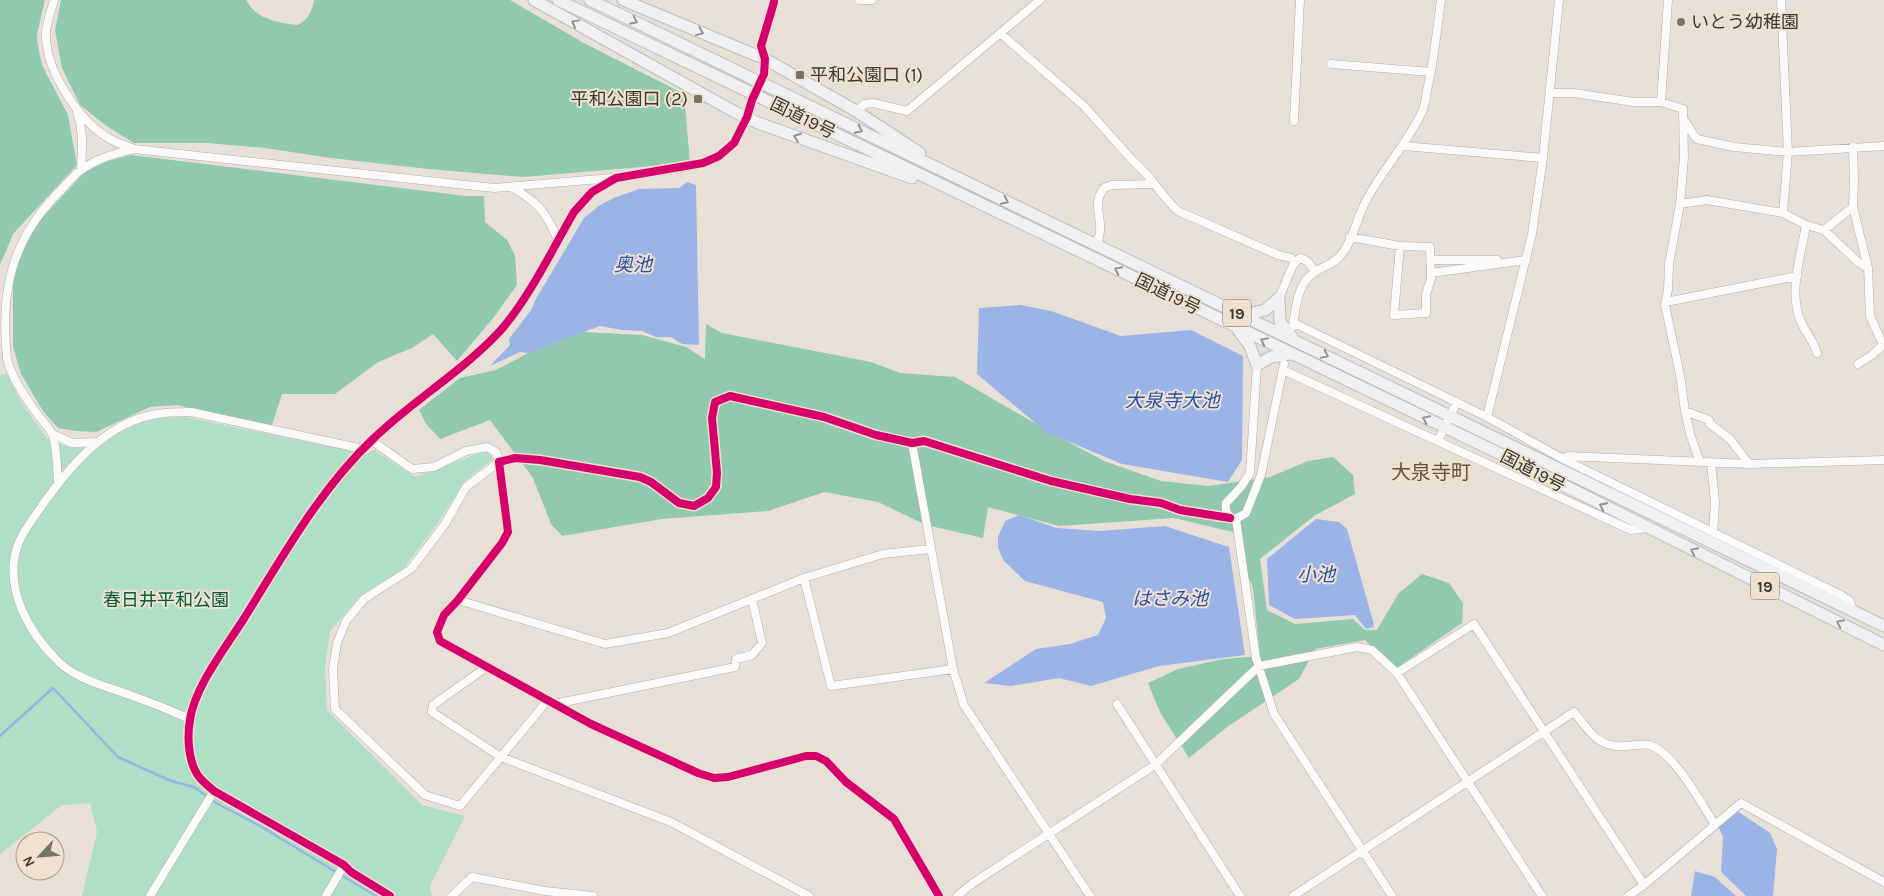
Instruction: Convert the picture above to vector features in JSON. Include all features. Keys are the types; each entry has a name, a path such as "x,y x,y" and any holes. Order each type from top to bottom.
{"highway":[{"path":"534,0 733,111 758,123 910,178 926,178"},
{"name":"国道19号","path":"558,0 1235,327 1286,363 1445,427 1884,645"},
{"name":"国道19号","path":"590,0 1884,626"},
{"path":"623,0 765,59 856,112 925,156 932,166"},
{"path":"1242,316 1265,310 1279,298"},
{"path":"1279,298 1280,322 1295,340"},
{"path":"1235,327 1250,346 1258,365 1271,357 1286,363"}],"street":[{"path":"54,0 46,38 54,72 76,108 99,131 112,140 134,149 494,188 511,187 616,178 702,163 719,156 734,144 747,117 752,100"},
{"path":"764,74 765,59 761,46 775,0"},
{"path":"859,0 872,0"},
{"path":"856,112 865,104 873,103 908,111 1040,0"},
{"path":"1294,122 1300,0"},
{"path":"1441,0 1431,72 1422,111 1403,146 1379,177 1361,209 1342,254 1304,282 1298,296 1294,325 1457,402 1563,460 1841,596 1850,602 1853,610"},
{"path":"1487,417 1526,260 1543,158 1559,0"},
{"path":"1661,102 1668,0"},
{"path":"1781,0 1788,152 1783,213"},
{"path":"1000,33 1084,106 1133,161 1142,168 1167,201 1178,211 1291,258 1295,262"},
{"path":"1331,64 1431,72"},
{"path":"1550,93 1574,93 1634,102 1661,102 1682,109 1684,158 1680,204 1669,264 1665,305 1680,375 1690,437 1700,462"},
{"path":"76,108 83,140 81,170"},
{"path":"1683,120 1697,139 1734,147 1788,152 1884,146"},
{"path":"1403,146 1543,158"},
{"path":"1853,148 1853,207 1868,268 1870,316 1881,334 1883,345 1858,364"},
{"path":"58,482 52,434 22,392 3,361 0,315 5,274 12,254 34,220 81,170 101,159 134,149"},
{"path":"390,896 351,872 344,865 214,791 199,777 189,749 190,719 193,705 203,684 325,493 363,449 398,415 476,355 502,329 518,307 574,212 584,199 602,185 616,178"},
{"path":"1096,245 1102,230 1097,200 1104,188 1112,185 1154,184"},
{"path":"511,187 524,194 544,211 558,240"},
{"path":"1680,204 1707,200 1783,213 1806,225 1824,230 1858,262 1868,268"},
{"path":"1824,230 1853,207"},
{"path":"1806,225 1795,295 1800,317 1813,340 1817,353"},
{"path":"1350,237 1400,246 1430,247 1431,280 1426,294 1426,313 1394,315 1400,246"},
{"path":"1279,298 1293,265 1300,258 1308,261 1316,272"},
{"path":"1431,260 1526,260"},
{"path":"1431,273 1526,260"},
{"path":"1666,302 1797,276"},
{"path":"752,600 762,642 752,655 736,659 735,667 551,702 460,806 425,796 335,709 333,669 337,643 346,621 364,599 411,569 444,524 466,487 499,462 515,458 540,460 640,478 651,482 679,503 694,506 708,498 716,487 717,473 712,418 715,402 730,396 824,417 876,435 912,443 924,441 1052,481 1121,497 1161,503 1180,510 1233,518 1246,513 1261,475 1286,363 1438,441 1631,530 1647,528"},
{"path":"1258,365 1250,473 1241,488 1226,503 1226,509 1233,518 1256,658 1274,714 1392,896"},
{"path":"1438,441 1457,402"},
{"path":"1685,411 1709,420 1710,424 1730,439 1749,464"},
{"path":"190,719 165,707 81,678 66,669 54,658 29,625 16,592 14,558 24,531 58,482 97,442 117,429 144,417 156,414 191,412 363,449"},
{"path":"52,434 72,443 97,442"},
{"path":"372,440 412,469 434,467 466,451 487,448 496,452 508,532 502,543 444,616 437,632 440,640 591,724 698,773 714,778 728,777 793,759 816,756 826,761 846,782 894,819 939,896"},
{"path":"912,443 953,669 964,705 1090,896"},
{"path":"1563,460 1568,456 1749,464 1884,460"},
{"path":"1711,463 1715,502 1713,533"},
{"path":"458,600 605,644 668,633 804,578 883,554 930,549"},
{"path":"804,578 831,686 953,669"},
{"path":"1397,673 1474,624 1644,885"},
{"path":"957,896 1155,766 1259,666 1357,647 1372,650 1397,673 1542,896"},
{"path":"488,666 433,705 432,712 501,758 671,822 810,896"},
{"path":"1117,704 1240,896"},
{"path":"1293,896 1574,712 1595,737 1606,745 1616,747 1649,744 1666,755 1680,769 1715,824"},
{"path":"150,896 214,791"},
{"path":"1628,896 1644,885 1741,803 1884,882"},
{"path":"326,896 344,865"},
{"path":"452,896 472,877 545,891 593,896"}],"green space":[{"path":"0,0 45,0 37,40 42,65 68,115 77,165 13,234 0,265"},
{"path":"61,0 246,0 254,10 264,17 297,25 309,15 314,0 510,0 582,42 684,94 690,163 523,177 428,169 265,148 207,143 134,143 105,125 80,105 62,68 55,30"},
{"path":"131,155 466,196 484,196 485,222 507,240 515,256 517,285 494,317 457,361 433,334 412,348 378,362 335,394 282,394 272,425 177,405 150,407 96,432 58,428 43,411 21,374 13,347 13,264 39,221 85,172 108,161"},
{"path":"706,324 722,333 871,362 900,373 955,377 1104,461 1161,481 1208,486 1270,477 1308,461 1333,457 1353,475 1355,494 1314,516 1260,559 1267,610 1295,624 1353,619 1365,630 1377,630 1398,594 1422,574 1449,583 1463,603 1462,623 1395,669 1365,640 1315,649 1299,679 1227,727 1189,758 1160,712 1148,683 1178,669 1223,659 1260,656 1253,589 1233,532 1174,518 1059,526 988,507 983,538 926,525 878,502 824,492 768,511 662,519 562,536 551,524 533,478 490,420 440,439 426,424 419,410 460,378 496,370 530,352 584,332 642,335 686,347 705,359"},
{"name":"春日井平和公園","path":"7,374 21,402 48,440 72,448 99,447 117,434 139,423 158,418 186,417 366,454 374,450 415,477 487,451 493,459 463,483 440,520 404,568 361,595 330,631 325,668 327,710 422,805 465,816 430,886 432,896 82,896 97,832 90,803 62,805 29,831 15,831 15,842 0,854 0,375"}],"water":[{"name":"奥池","path":"687,182 696,185 699,345 682,344 671,337 656,337 642,331 600,326 528,353 520,352 490,366 510,345 509,339 531,310 584,218 600,205 616,197 639,189 679,188"},
{"name":"大泉寺大池","path":"1020,305 1051,311 1121,336 1191,330 1243,356 1242,460 1228,482 1122,464 1046,432 977,374 979,308"},
{"name":"はさみ池","path":"1019,515 1057,528 1100,531 1165,526 1229,547 1245,655 1159,666 1091,686 1059,678 1011,686 984,683 1036,649 1070,644 1098,635 1106,618 1103,602 1025,581 1003,560 998,547 998,537 1005,521"},
{"name":"小池","path":"1316,519 1339,522 1347,529 1374,627 1366,629 1355,615 1295,619 1269,605 1267,559"},
{"path":"1737,811 1770,833 1777,849 1773,896 1746,896 1721,872 1723,837 1718,826"},
{"path":"1695,871 1715,877 1736,896 1691,896"}],"waterway":[{"path":"0,736 53,688 118,757 171,781 194,787 216,803 260,826 376,896"}],"cycle path":[{"path":"390,896 351,872 344,865 214,791 202,780 196,772 191,758 189,734 193,708 204,681 302,525 335,480 388,425 470,360 500,331 530,290 574,212 592,192 616,178 703,163 719,156 734,143 747,117 752,100 764,74 765,59 761,46 774,2"},
{"path":"939,896 894,819 846,782 826,761 816,756 806,756 728,777 714,778 698,773 591,724 440,641 437,632 444,615 502,543 508,532 499,462 515,458 540,460 640,477 651,482 679,503 694,506 708,498 716,487 717,473 712,418 715,402 730,396 824,417 876,435 912,443 924,441 1051,481 1130,499 1161,503 1180,510 1230,518"}],"place":[{"name":"いとう幼稚園","path":"1681,22"},
{"name":"平和公園口 (1)","path":"800,75"},
{"name":"平和公園口 (2)","path":"698,99"}],"district":[{"name":"大泉寺町","path":"1431,472"}]}
